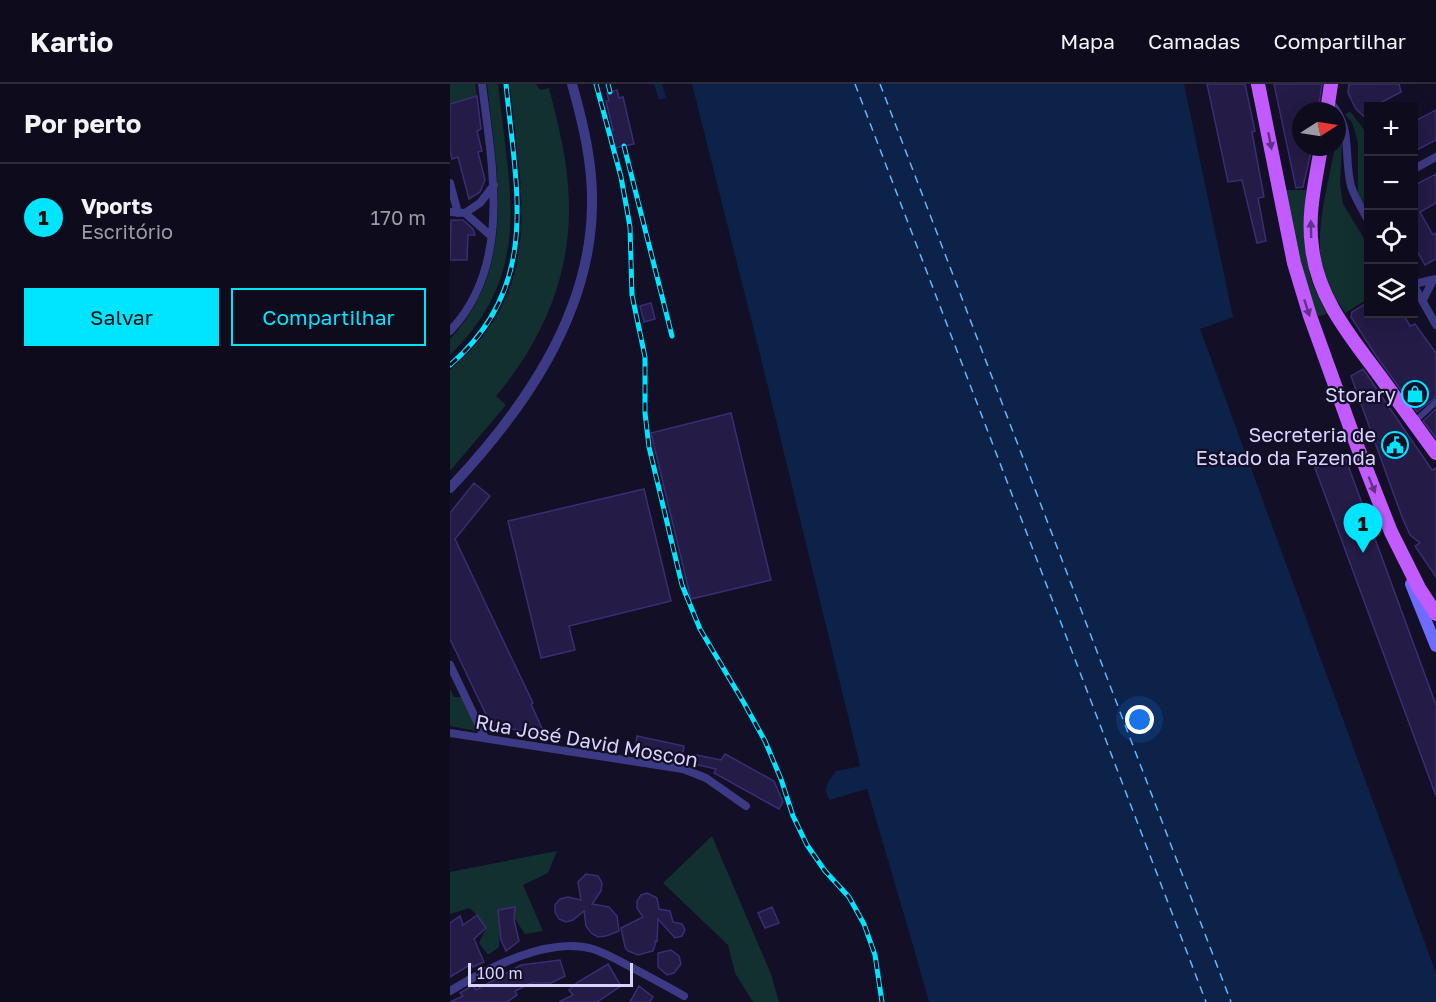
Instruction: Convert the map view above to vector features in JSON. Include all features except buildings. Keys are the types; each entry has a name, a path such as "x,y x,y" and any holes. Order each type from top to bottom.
{"main road":[{"path":"1258,84 1300,285 1354,438 1436,646"},
{"path":"1329,102 1331,84"},
{"path":"1320,156 1310,233 1314,260 1322,286 1342,324 1436,453"},
{"path":"1391,532 1419,588 1436,614"}],"street":[{"path":"450,332 465,314 477,292 491,236 494,185 482,84"},
{"path":"450,488 501,429 543,368 562,331 578,288 588,246 592,206 588,157 572,84"},
{"path":"1346,137 1352,187 1364,212"},
{"path":"1418,166 1436,157"},
{"path":"450,183 458,213 491,236"},
{"path":"458,213 480,203 494,185"},
{"path":"1418,284 1434,280"},
{"path":"1423,300 1434,280"},
{"path":"1418,292 1436,325"},
{"path":"1414,422 1436,402"},
{"path":"450,665 485,738"},
{"name":"Rua José David Moscon","path":"450,733 683,769 706,778 746,806"},
{"path":"450,991 483,972 519,957 574,946 602,952 684,996"}],"green space":[{"path":"450,84 475,84 477,96 450,104"},
{"path":"487,84 498,84 510,194 510,228 505,261 495,293 477,324 450,355 450,339 472,311 486,281 494,250 498,218 498,185"},
{"path":"510,84 536,84 540,90 549,88 567,174 569,215 567,244 561,272 543,324 514,373 496,396 506,405 450,471 450,370 481,339 502,306 515,273 520,238 521,202"},
{"path":"1350,111 1364,130 1364,204 1358,194 1358,143 1352,122 1346,114"},
{"path":"1333,156 1341,156 1340,185 1343,204 1364,238 1364,301 1345,313 1331,290 1321,263 1320,234 1323,205"},
{"path":"1285,190 1306,190 1305,235 1308,268 1327,314 1314,317"},
{"path":"450,689 454,697 463,697 477,727 476,731 450,726"},
{"path":"712,836 771,974 779,1002 753,1002 735,973 728,945 663,883"},
{"path":"557,851 548,873 523,885 543,931 525,934 515,919 515,909 500,928 499,947 488,955 479,943 486,928 477,915 469,908 450,914 450,872"}],"water":[{"path":"654,84 1184,84 1233,317 1200,329 1436,973 1436,1002 929,1002 867,789 830,800 827,796 827,785 836,771 860,766 693,91 659,100"}],"pier":[{"path":"662,84 692,84 860,766 831,772 856,764 755,348 691,94 658,103 656,101 666,98"},
{"path":"867,789 929,1002 926,1002 865,792 831,802 830,800"}],"ferry route":[{"path":"855,84 1206,1002"},
{"path":"880,84 1231,1002"}],"railway":[{"path":"450,365 479,335 499,303 511,269 516,235 517,199 506,84"},
{"path":"596,84 621,177 630,227 632,295 645,357 645,413 649,447 682,585 700,629 765,741 793,816 807,845 825,871 849,897 864,924 875,955 882,1002"},
{"path":"608,84 610,92"},
{"path":"624,146 672,336"}],"place":[{"name":"Storary","path":"1415,394"},
{"name":"Secreteria de Estado da Fazenda","path":"1395,445"},
{"name":"Vports","path":"1363,553"}]}
